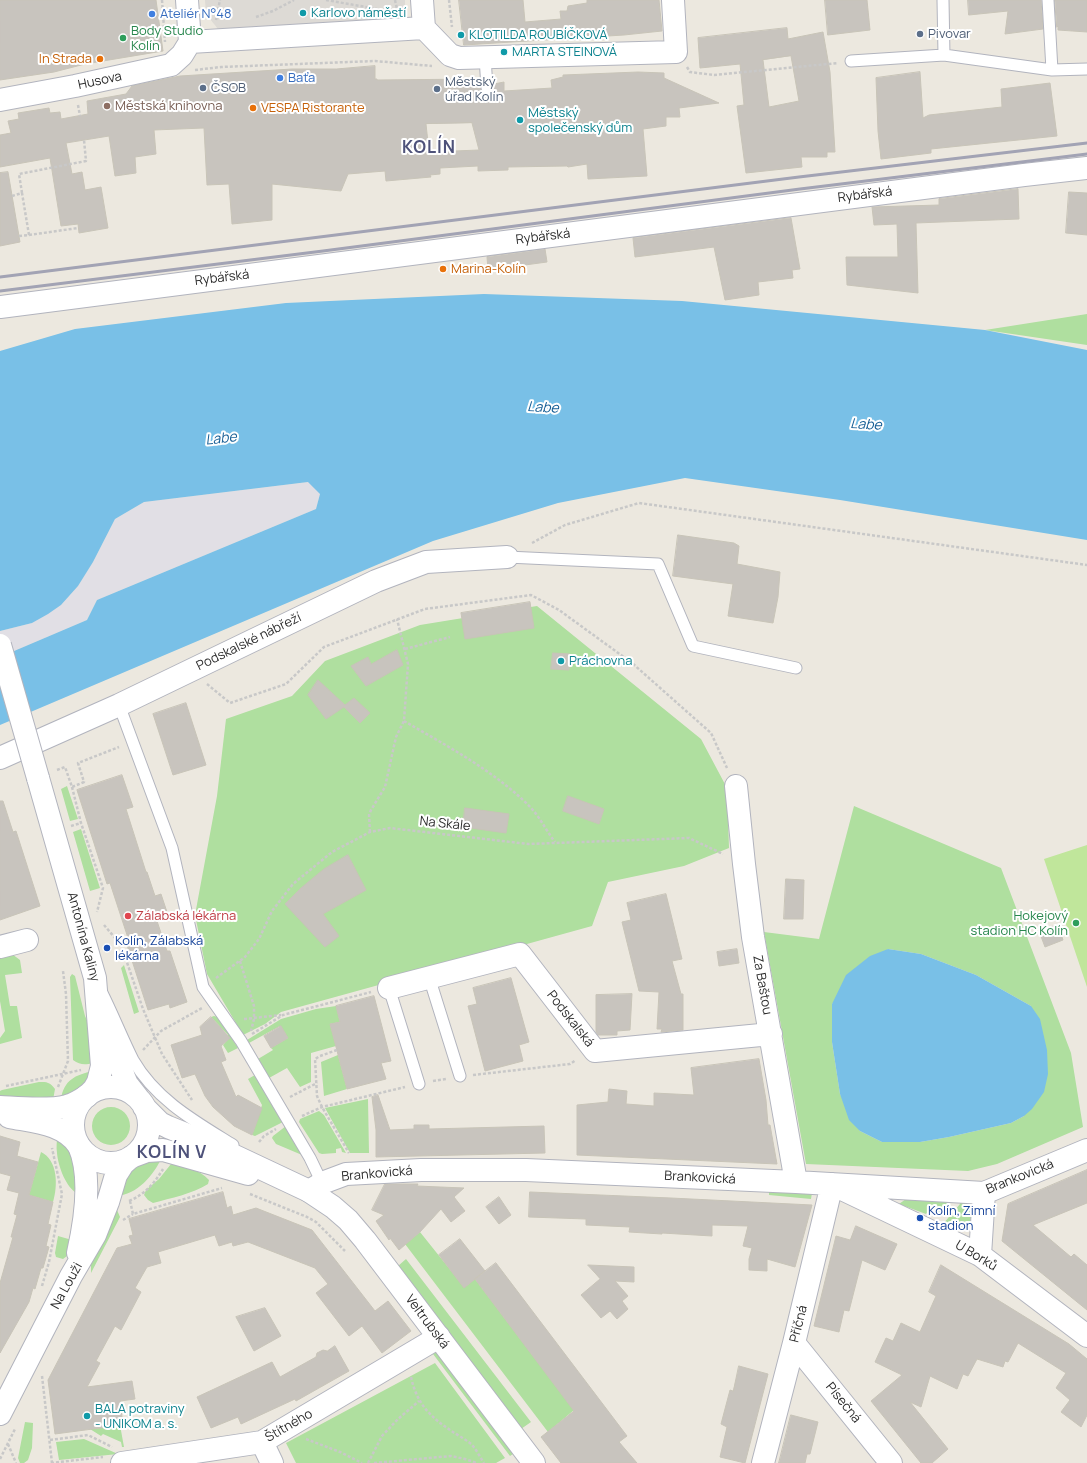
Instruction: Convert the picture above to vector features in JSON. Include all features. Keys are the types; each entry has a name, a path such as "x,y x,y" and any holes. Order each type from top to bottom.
{"street":[{"path":"187,0 190,42 424,28"},
{"path":"422,0 424,28 450,55 459,58 676,52 673,0"},
{"name":"Husova","path":"0,100 75,86 171,65 182,55 190,42"},
{"name":"Rybářská","path":"0,307 1087,168"},
{"name":"Podskalské nábřeží","path":"0,758 119,705 376,581 426,562 507,557"},
{"name":"Antonína Kaliny","path":"0,645 95,978 102,1066 98,1082 87,1096"},
{"name":"Za Baštou","path":"736,786 753,937 796,1182"},
{"path":"0,947 27,940"},
{"name":"Podskalská","path":"389,988 520,954 595,1051 771,1034"},
{"path":"95,978 124,1076 132,1091 160,1123 315,1187"},
{"path":"0,1108 56,1108 77,1102 100,1089 113,1087 126,1091 143,1105 149,1120 147,1138 141,1149 131,1157"},
{"path":"71,1276 81,1238 86,1198 86,1172 82,1154 74,1135 74,1119 77,1108 87,1096"},
{"path":"0,1115 62,1129 71,1136 83,1152 93,1159 105,1163 118,1163 147,1151 155,1150 170,1152 315,1187"},
{"name":"Brankovická","path":"315,1187 346,1174 421,1170 511,1170 796,1182 984,1194 1087,1150"},
{"name":"Na Louži","path":"0,1414 71,1276 95,1235 116,1176 123,1164 131,1157"},
{"name":"U Borků","path":"832,1184 980,1255 1087,1336"},
{"name":"Příčná","path":"763,1463 794,1343 832,1184"},
{"name":"Veltrubská","path":"315,1187 333,1207 348,1220 365,1240 534,1463"},
{"path":"980,1255 984,1194"},
{"name":"Štítného","path":"113,1456 159,1460 262,1442 439,1337"},
{"name":"Písečná","path":"794,1343 891,1463"},
{"path":"262,1442 272,1463"}],"lane":[{"path":"943,0 944,55"},
{"path":"1048,0 1052,70"},
{"path":"851,61 944,55 1052,70 1087,69"},
{"path":"484,57 487,88"},
{"path":"507,557 658,564 693,646 796,668"},
{"path":"119,705 172,848 203,987 240,1041 310,1158 315,1187"},
{"path":"430,977 460,1076"},
{"path":"95,978 134,1060 155,1088 182,1113 315,1187"},
{"path":"389,988 419,1084"}],"path":[{"path":"162,0 166,48"},
{"path":"253,18 273,11 294,0"},
{"path":"326,0 379,9"},
{"path":"391,10 397,10 395,0"},
{"path":"449,0 452,31"},
{"path":"216,21 222,22"},
{"path":"676,52 690,72 714,75 851,61"},
{"path":"191,70 221,67 376,60 434,66"},
{"path":"29,235 18,174 86,161 84,140"},
{"path":"12,196 22,193"},
{"path":"19,236 78,228"},
{"path":"507,557 565,525 639,502 1087,564"},
{"path":"190,670 230,703 286,684 324,647 424,608 531,596 559,610 632,663 711,733 736,786"},
{"path":"370,832 369,815 385,787 396,737 404,721 408,664 396,619"},
{"path":"405,649 450,637"},
{"path":"404,721 457,752 509,787 533,810 554,842"},
{"path":"72,787 84,782 78,763 133,742"},
{"path":"38,778 65,767 72,787 81,823 103,888 97,912"},
{"name":"Na Skále","path":"203,987 245,957 259,939 272,910 293,884 332,852 370,832 390,828 528,844 688,838 744,864"},
{"path":"104,926 121,945 143,1008 162,1054 192,1100"},
{"path":"240,961 254,1006 254,1019 250,1035 283,1015"},
{"path":"63,971 66,994 68,1061 64,1074"},
{"path":"224,1016 254,1019 283,1015 389,988"},
{"path":"134,1060 162,1031 213,1002"},
{"path":"337,1050 315,1059 317,1096 352,1158"},
{"path":"259,1142 264,1136 289,1122 322,1107 460,1076 570,1064 595,1051"},
{"path":"0,1087 102,1066"},
{"path":"278,1104 317,1083"},
{"path":"125,1203 140,1196 154,1183 165,1166"},
{"path":"130,1201 133,1214 228,1186"},
{"path":"243,1192 307,1217 316,1222 348,1253"},
{"path":"41,1288 49,1262 62,1194"},
{"path":"42,1371 52,1463 113,1456"},
{"path":"411,1371 410,1376 413,1389 419,1401 428,1413 440,1424 472,1445 484,1463"},
{"path":"368,1463 382,1436 398,1418 419,1401"},
{"path":"50,1440 88,1435 113,1456"},
{"path":"300,1436 340,1452 362,1463"},
{"path":"0,1459 7,1444 16,1463"},
{"path":"374,1463 451,1456 477,1463"}],"shaded area":[{"name":"Karlovo náměstí","path":"205,0 405,0 405,8 396,18 218,29 206,14"},
{"path":"309,482 320,494 316,509 97,600 87,620 0,657 0,631 32,623 61,605 78,586 93,562 115,519 144,502"}],"green space":[{"path":"1087,314 1087,345 985,330"},
{"path":"537,606 701,739 727,788 729,848 684,866 608,882 592,926 281,1012 265,1024 243,1035 207,974 195,915 217,796 226,719 292,696 325,661 420,625"},
{"path":"67,786 78,819 70,821 61,789"},
{"path":"854,806 1001,868 1071,1053 1083,1127 997,1164 968,1171 806,1164 764,932 819,939","holes":["888,949 921,954 976,975 1031,1006 1024,1116 1011,1123 949,1137 920,1142 882,1142 860,1131 840,1094 832,1042 832,1004"]},
{"path":"81,829 100,888 90,891 73,832"},
{"name":"Hokejový stadion HC Kolín","path":"1087,845 1087,987 1044,859"},
{"path":"8,951 20,960 22,973 5,975 10,1006 17,1006 22,1038 0,1044 0,1038 5,1031 0,1001 0,953"},
{"path":"124,965 139,1012 134,1014 121,968"},
{"path":"72,974 75,976 85,1016 91,1029 93,1063 90,1064 80,1064 73,1060 70,977"},
{"path":"336,1006 340,1022 330,1024 336,1046 311,1053 311,1082 300,1087 287,1068 269,1078 258,1059 273,1050 271,1048 288,1038 280,1026 249,1043 247,1040 281,1019 316,1009"},
{"path":"211,1017 218,1017 238,1048 228,1053 223,1045 228,1039 228,1035"},
{"path":"338,1055 347,1089 324,1096 321,1062"},
{"path":"93,1071 84,1086 61,1099 65,1087 71,1079 81,1074"},
{"path":"255,1075 283,1122 255,1136 252,1135 262,1105 248,1079"},
{"path":"39,1082 52,1085 55,1089 53,1100 0,1099 0,1091 2,1090"},
{"path":"368,1099 369,1153 350,1153 325,1108"},
{"path":"111,1107 124,1113 130,1126 124,1139 111,1145 98,1139 92,1126 98,1113"},
{"path":"319,1111 324,1115 346,1153 342,1152 341,1148 336,1149 336,1153 319,1153 299,1122 300,1119"},
{"path":"286,1126 302,1155 276,1144 272,1138"},
{"path":"57,1137 71,1150 78,1194 70,1187 63,1176 58,1158"},
{"path":"41,1152 47,1156 54,1167 56,1189 53,1202 29,1195"},
{"path":"162,1157 159,1164 144,1183 131,1192 116,1196 117,1190 136,1165"},
{"path":"171,1164 192,1169 201,1173 209,1180 208,1184 188,1193 153,1203 144,1195 146,1190 159,1179"},
{"path":"769,1191 812,1193 811,1199 769,1195"},
{"path":"906,1199 950,1202 939,1215 929,1210 926,1214 899,1204"},
{"path":"960,1202 967,1202 972,1209 969,1229 943,1224 960,1204"},
{"path":"114,1208 117,1210 120,1217 91,1273 91,1264"},
{"path":"420,1232 464,1287 475,1279 574,1410 548,1432 405,1244"},
{"path":"58,1236 72,1240 67,1256 63,1259 56,1257 55,1253"},
{"path":"406,1259 531,1422 521,1429 398,1266"},
{"path":"436,1351 513,1454 510,1456 433,1354"},
{"path":"435,1363 505,1458 496,1463 296,1463 286,1443"},
{"path":"25,1422 33,1423 32,1448 28,1460 24,1463 20,1463 18,1458"},
{"path":"120,1425 124,1447 122,1447 121,1442 103,1434 101,1436 90,1429"},
{"path":"84,1439 118,1454 59,1460 56,1442"}],"water":[{"name":"Labe","path":"484,294 682,301 985,330 1087,350 1087,540 840,500 685,478 558,503 433,541 0,725 0,657 87,620 97,600 316,509 320,494 308,482 144,502 115,519 93,562 78,586 61,605 32,623 0,631 0,351 75,329 286,303"},
{"path":"888,949 921,954 976,975 1031,1006 1040,1019 1047,1050 1048,1074 1044,1092 1032,1109 1024,1116 1011,1123 920,1142 882,1142 860,1131 849,1120 840,1094 832,1042 832,1004 846,975 870,956"}],"building":[{"path":"0,0 156,0 163,51 85,64 54,72 0,80"},
{"path":"459,0 523,0 525,22 561,19 560,11 567,11 568,6 587,3 587,0 659,0 662,31 624,35 464,45"},
{"path":"825,0 867,0 870,30 828,35"},
{"path":"968,0 1041,0 1043,29 1005,34 1008,11 969,15"},
{"path":"1055,0 1087,0 1087,32 1058,30"},
{"path":"787,28 788,39 823,32 830,72 835,152 827,152 827,157 801,157 802,167 746,173 737,106 744,105 740,64 700,68 698,38","holes":["791,56 799,101 769,107 763,60"]},
{"path":"375,66 375,79 377,80 475,79 475,88 480,87 481,92 487,95 493,91 494,84 504,82 504,91 552,88 551,80 563,77 563,75 638,72 664,73 664,78 719,103 679,108 680,117 666,117 666,126 643,129 647,176 588,179 587,164 568,167 508,167 508,170 478,171 478,166 440,168 440,174 430,175 431,177 386,181 385,171 348,174 341,191 272,184 272,220 232,224 229,184 207,185 204,128 154,130 156,154 135,157 136,173 115,176 109,136 66,143 72,174 82,172 85,190 101,187 108,228 79,233 78,224 61,226 50,158 0,167 0,135 11,133 8,121 19,119 18,113 49,108 50,113 60,112 61,119 88,114 87,101 126,94 132,86 180,76 292,69 336,69","holes":["472,123 479,150 429,152 426,124"]},
{"path":"920,72 923,118 929,115 1002,107 1001,89 1050,83 1057,136 931,149 931,153 881,159 878,131 876,78"},
{"path":"8,172 20,242 0,246 0,173"},
{"path":"1018,189 1019,219 916,223 918,293 847,285 846,257 898,257 897,224 874,225 872,207 939,205 939,199"},
{"path":"1069,192 1087,193 1087,235 1066,233"},
{"path":"791,218 800,269 792,270 793,278 758,282 759,295 725,300 714,247 635,257 633,238"},
{"path":"545,249 547,262 488,270 487,257"},
{"path":"678,535 734,543 739,546 737,564 780,572 778,597 773,623 728,616 733,584 673,576"},
{"path":"530,602 534,628 465,639 461,613"},
{"path":"397,650 403,665 366,686 351,666 368,657 371,664"},
{"name":"Práchovna","path":"553,653 570,654 569,670 551,669"},
{"path":"318,680 345,705 354,698 370,713 360,723 344,707 326,719 308,695"},
{"path":"186,703 206,765 173,775 153,714"},
{"path":"122,775 133,807 126,809 146,872 155,896 161,894 168,915 156,918 167,951 170,951 187,1002 170,1008 169,1004 148,1010 126,942 129,941 110,883 107,884 77,790"},
{"path":"568,796 604,809 599,824 563,811"},
{"path":"0,801 3,801 13,832 16,831 40,906 0,920"},
{"path":"465,808 509,814 506,833 463,827"},
{"path":"348,855 366,890 323,914 339,936 325,947 285,904 301,888 324,869"},
{"path":"786,879 804,880 803,919 784,919"},
{"path":"666,894 682,959 672,961 681,994 683,994 683,1030 661,1032 662,1029 657,1029 659,992 639,991 622,922 631,920 627,903"},
{"path":"1058,925 1063,940 1045,947 1039,931"},
{"path":"737,949 739,963 719,966 717,952"},
{"path":"511,978 529,1042 519,1045 523,1061 485,1071 468,1006 477,1004 473,988"},
{"path":"632,994 630,1030 617,1031 617,1035 598,1035 596,1032 596,995"},
{"path":"374,996 391,1061 381,1063 386,1079 347,1089 330,1024 340,1022 336,1006"},
{"path":"211,1017 230,1038 221,1046 226,1060 221,1062 236,1097 238,1095 262,1108 252,1135 234,1126 213,1107 205,1096 195,1074 182,1078 171,1045 202,1035 200,1027"},
{"path":"281,1026 288,1038 271,1048 264,1036"},
{"path":"759,1059 766,1100 768,1125 770,1125 777,1164 577,1155 577,1105 608,1102 609,1089 627,1091 626,1104 654,1106 654,1093 694,1095 691,1068"},
{"path":"378,1095 390,1130 414,1129 414,1125 429,1125 429,1129 544,1126 545,1153 376,1157 376,1130 372,1097"},
{"path":"0,1136 20,1142 17,1156 38,1162 29,1195 53,1202 48,1224 51,1225 46,1246 49,1247 43,1268 41,1268 35,1289 33,1288 29,1302 0,1353 0,1283 13,1237 11,1237 17,1215 14,1214 19,1193 7,1190 11,1176 0,1173"},
{"path":"1087,1170 1087,1203 1033,1225 1071,1257 1074,1254 1087,1265 1087,1310 1002,1241 1008,1204"},
{"path":"385,1184 418,1184 417,1186 464,1188 454,1197 465,1211 451,1222 441,1209 420,1232 399,1250 390,1238 389,1240 376,1221 384,1215 372,1210"},
{"path":"223,1192 227,1208 231,1206 233,1215 256,1208 312,1230 375,1311 388,1301 411,1331 382,1353 362,1326 349,1336 316,1293 328,1284 315,1268 248,1242 233,1246 232,1242 219,1246 215,1235 158,1252 161,1263 147,1267 135,1288 141,1292 121,1330 115,1326 96,1361 100,1363 87,1387 132,1381 135,1399 120,1401 123,1425 55,1434 48,1380 117,1248 132,1244 129,1236 133,1235 129,1219"},
{"path":"530,1192 812,1205 795,1267 767,1259 767,1271 749,1270 749,1259 752,1248 743,1246 748,1226 712,1225 712,1236 662,1234 629,1232 630,1227 586,1225 586,1219 529,1217"},
{"path":"499,1197 511,1215 499,1224 486,1207"},
{"path":"856,1226 897,1244 885,1270 862,1260 849,1311 844,1310 839,1332 814,1326 836,1236 850,1240"},
{"path":"460,1239 485,1271 464,1288 439,1255"},
{"path":"496,1263 627,1436 619,1442 637,1463 561,1463 541,1437 574,1411 475,1279"},
{"path":"588,1265 634,1267 634,1282 615,1281 628,1296 622,1301 628,1309 617,1319 610,1311 601,1318 581,1295 600,1279"},
{"path":"941,1265 1069,1344 1087,1359 1087,1415 1081,1427 1061,1412 1070,1400 1056,1388 1066,1373 1018,1343 1008,1362 1005,1361 1003,1367 977,1359 968,1376 963,1374 957,1389 930,1376 921,1407 910,1402 948,1449 932,1463 921,1463 871,1401 902,1375 875,1362 886,1338 893,1341 901,1323 920,1332 936,1296 929,1292"},
{"path":"265,1308 281,1336 254,1351 236,1317"},
{"path":"335,1346 349,1371 296,1401 295,1399 241,1424 238,1417 211,1428 197,1397 272,1362 280,1377 316,1357 317,1353 323,1350 327,1351"},
{"path":"739,1366 768,1374 745,1463 720,1457 727,1427 721,1424 730,1390 733,1391"},
{"path":"791,1415 818,1422 810,1454 807,1454 805,1463 779,1463"}],"railway":[{"path":"0,277 799,177 1087,143"},
{"path":"0,291 1087,154"}],"place":[{"name":"Karlovo náměstí","path":"303,13"},
{"name":"Ateliér N°48","path":"152,14"},
{"name":"Pivovar","path":"920,34"},
{"name":"KLOTILDA ROUBÍČKOVÁ","path":"461,35"},
{"name":"Body Studio Kolín","path":"123,38"},
{"name":"MARTA STEINOVÁ","path":"504,52"},
{"name":"In Strada","path":"100,59"},
{"name":"Baťa","path":"280,78"},
{"name":"ČSOB","path":"203,88"},
{"name":"Městský úřad Kolín","path":"437,89"},
{"name":"Městská knihovna","path":"107,106"},
{"name":"VESPA Ristorante","path":"253,108"},
{"name":"Městský společenský dům","path":"520,120"},
{"name":"Marina-Kolín","path":"443,269"},
{"name":"Práchovna","path":"561,661"},
{"name":"Zálabská lékárna","path":"128,916"},
{"name":"Hokejový stadion HC Kolín","path":"1076,923"},
{"name":"Kolín, Zálabská lékárna","path":"107,948"},
{"name":"Kolín, Zimní stadion","path":"920,1218"},
{"name":"BALA potraviny - UNIKOM a. s.","path":"87,1416"}],"district":[{"name":"KOLÍN","path":"429,148"},
{"name":"KOLÍN V","path":"172,1153"}]}
